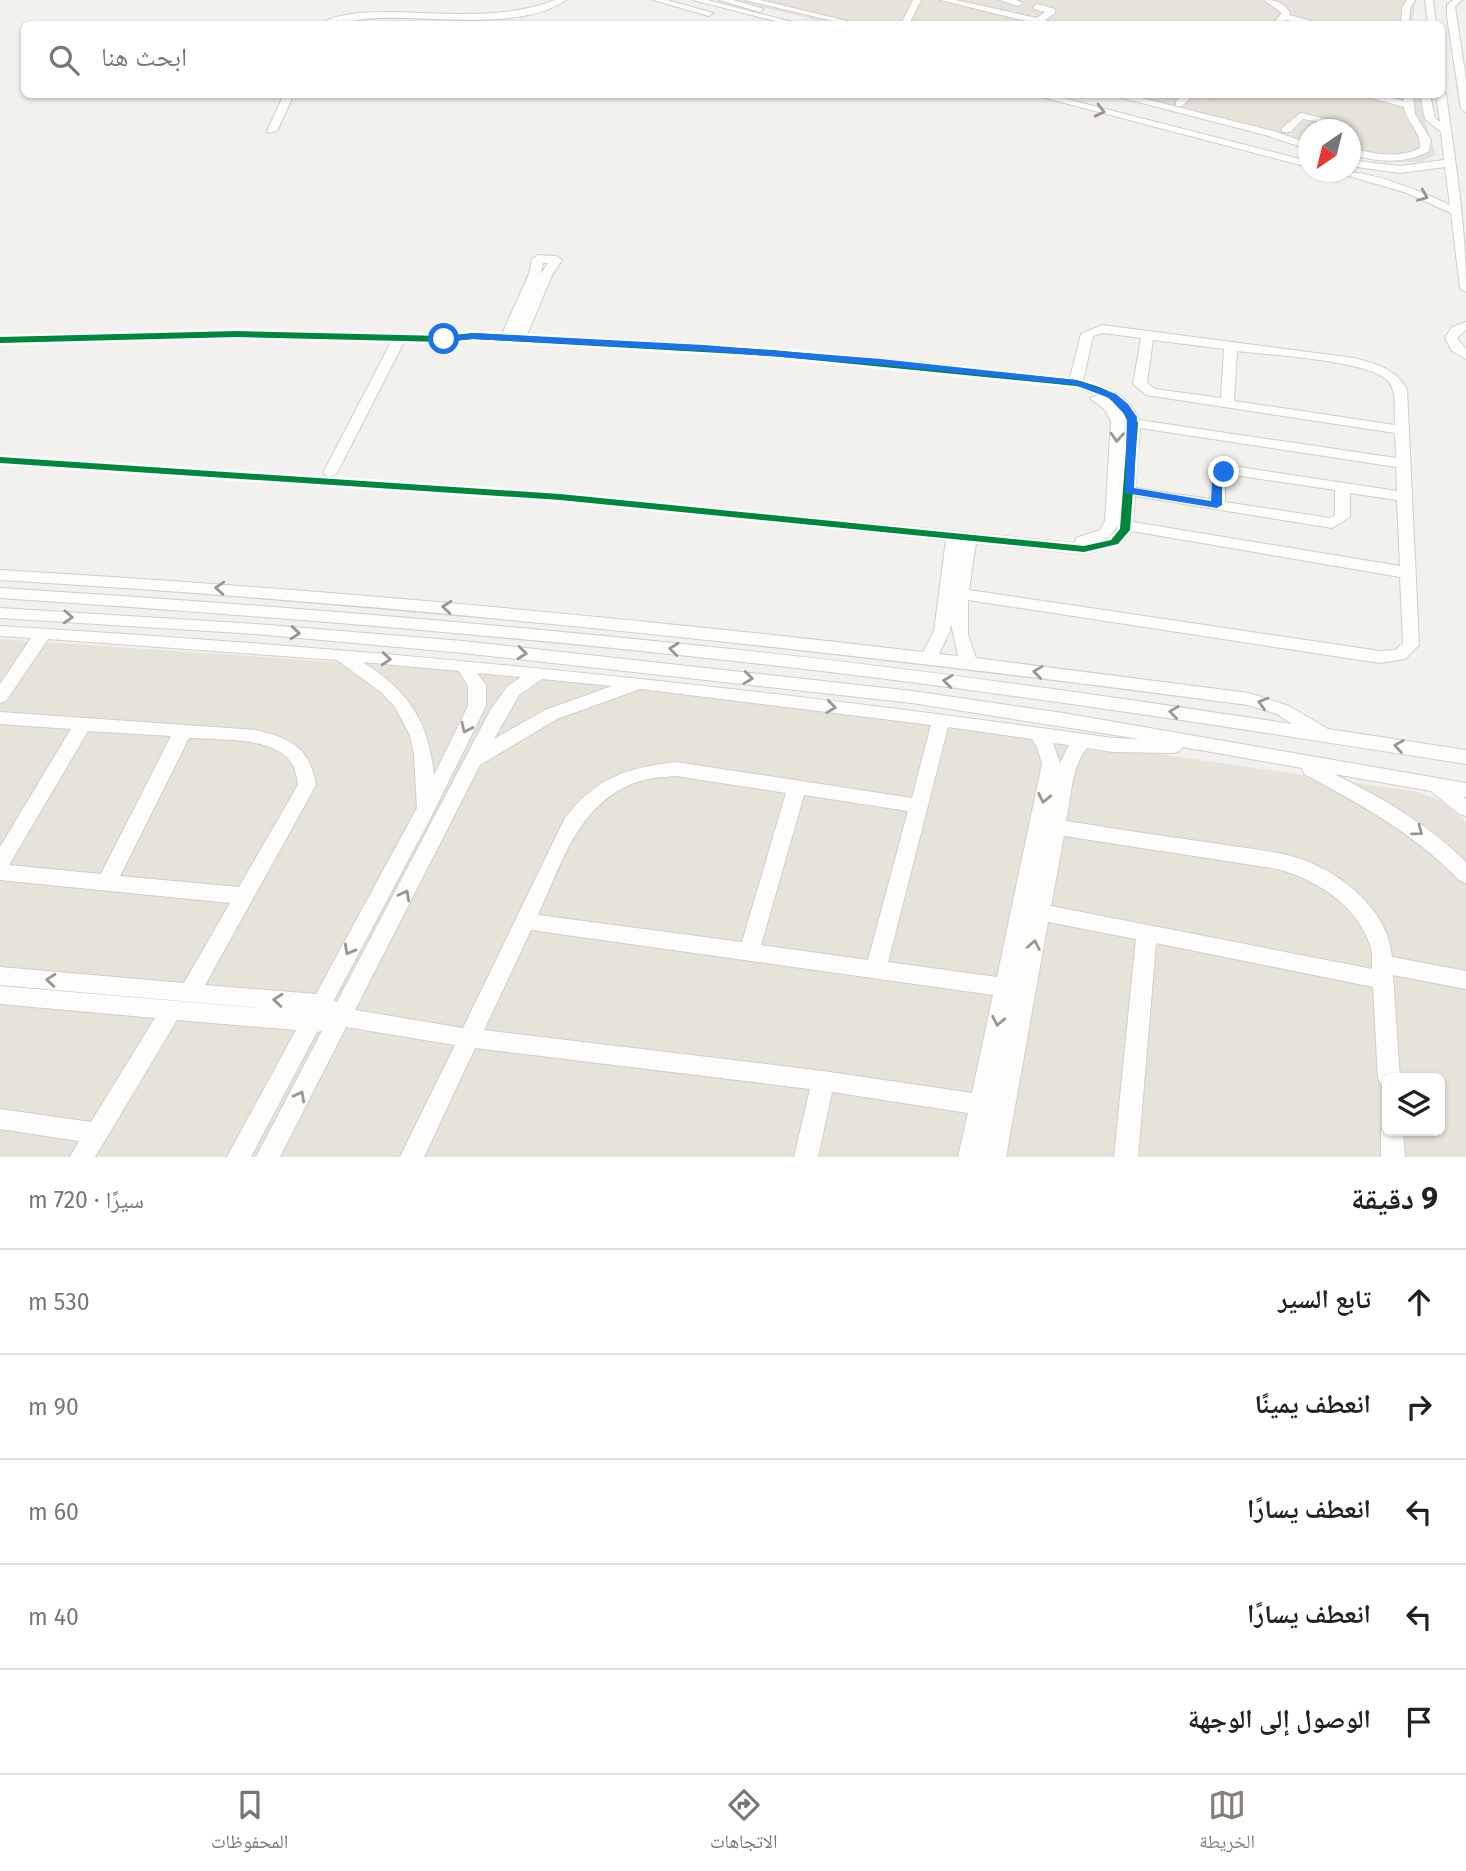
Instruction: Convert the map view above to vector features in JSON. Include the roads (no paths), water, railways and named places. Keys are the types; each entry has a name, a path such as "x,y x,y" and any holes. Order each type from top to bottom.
{"street":[{"path":"329,21 341,15 372,9 411,7 523,11 545,7 562,0"},
{"path":"657,0 744,21"},
{"path":"697,0 783,21"},
{"path":"723,0 838,21"},
{"path":"749,0 813,21"},
{"path":"753,14 780,11 791,0"},
{"path":"906,21 917,0"},
{"path":"944,0 1024,21"},
{"path":"985,9 1003,0 1018,3"},
{"path":"1268,0 1283,8 1281,21"},
{"path":"1405,21 1406,8 1411,0"},
{"path":"1458,0 1451,7 1452,23 1466,109"},
{"path":"1422,21 1429,2"},
{"path":"1429,2 1432,21"},
{"path":"1029,21 1052,11 1037,7"},
{"path":"1004,14 997,20 1012,21"},
{"path":"1452,23 1464,31"},
{"path":"272,131 287,98"},
{"path":"1050,98 1298,160"},
{"path":"1093,98 1298,149"},
{"path":"1127,98 1298,143"},
{"path":"1156,98 1298,134"},
{"path":"1180,104 1186,98"},
{"path":"1426,98 1430,119 1447,132"},
{"path":"1442,98 1466,289"},
{"path":"1361,153 1397,158 1423,151 1427,146 1426,140 1414,122 1408,100"},
{"path":"1286,130 1301,116 1320,119"},
{"path":"1361,165 1395,170 1427,169 1450,162"},
{"path":"1390,184 1401,178 1395,170"},
{"path":"1361,177 1390,184 1457,212"},
{"path":"538,259 556,260 546,275 513,338 538,259"},
{"path":"1466,326 1456,330 1451,338 1454,345 1466,355"},
{"path":"956,604 1390,657 1406,651 1412,639 1400,389 1394,379 1381,370 1354,362 1109,329 1090,331 1076,383"},
{"path":"1148,334 1140,384 1142,388 1154,393 1402,430"},
{"path":"0,340 197,335 400,337 444,339 462,343 581,344"},
{"path":"0,453 562,493 1093,549 1114,542 1123,535 1126,525 1133,423 1129,411 1119,400 1104,391 1076,383 1017,380 772,356 513,338 466,336 444,339"},
{"path":"330,472 400,337"},
{"path":"1227,404 1231,346"},
{"path":"562,493 968,535 1078,541 1099,537 1109,530 1113,521 1118,422 1114,412 1086,393 1017,380"},
{"path":"1133,423 1404,464"},
{"path":"0,460 330,472 427,483"},
{"path":"1217,505 1217,478 1220,473 1228,471 1405,497"},
{"path":"1129,491 1332,523 1343,517 1342,487"},
{"path":"1126,525 1409,573"},
{"path":"968,535 956,604 958,639 970,663"},
{"path":"0,575 319,595 613,623 970,663 1249,699 1294,715 1323,734"},
{"path":"0,593 429,625 759,658 1027,691 1466,757"},
{"path":"99,619 107,610 110,600"},
{"path":"131,621 132,611 142,603"},
{"path":"928,658 956,604"},
{"path":"0,613 256,629 580,659 912,697 1063,719 1466,790"},
{"path":"247,648 256,629"},
{"path":"0,631 464,666 650,684 1147,748 1195,744"},
{"path":"0,697 43,634"},
{"path":"940,637 958,639"},
{"path":"339,655 383,683 400,699 413,718 424,750 426,810"},
{"path":"239,1157 426,810 478,698 474,678 464,666"},
{"path":"268,1157 506,699 523,682 538,673"},
{"path":"475,761 521,728 556,710 593,697 650,684"},
{"path":"0,718 256,736 277,741 294,752 304,767 307,785 190,992"},
{"path":"876,969 941,721"},
{"path":"0,864 84,723"},
{"path":"107,882 183,730"},
{"path":"994,1157 1015,988 1051,764 1047,747 1038,734"},
{"path":"970,1157 981,1105 1040,912 1069,760 1082,741"},
{"path":"1295,762 1402,820 1437,846 1466,875"},
{"path":"412,1157 576,817 589,801 614,784 643,773 676,769 919,806"},
{"path":"1437,786 1466,809"},
{"path":"749,952 797,788"},
{"path":"1056,827 1278,861 1306,869 1339,888 1365,914 1381,944 1389,1073"},
{"path":"0,872 245,896"},
{"path":"1040,912 1147,933 1382,972 1466,980"},
{"path":"525,921 1015,988"},
{"path":"1126,1157 1147,933"},
{"path":"0,976 190,992 315,1013 327,1022 341,1017 469,1038 823,1081 981,1105"},
{"path":"0,995 171,1010 315,1013"},
{"path":"82,1157 171,1010"},
{"path":"806,1157 823,1081"},
{"path":"0,1119 97,1133"},
{"path":"1392,1136 1393,1157"}]}
